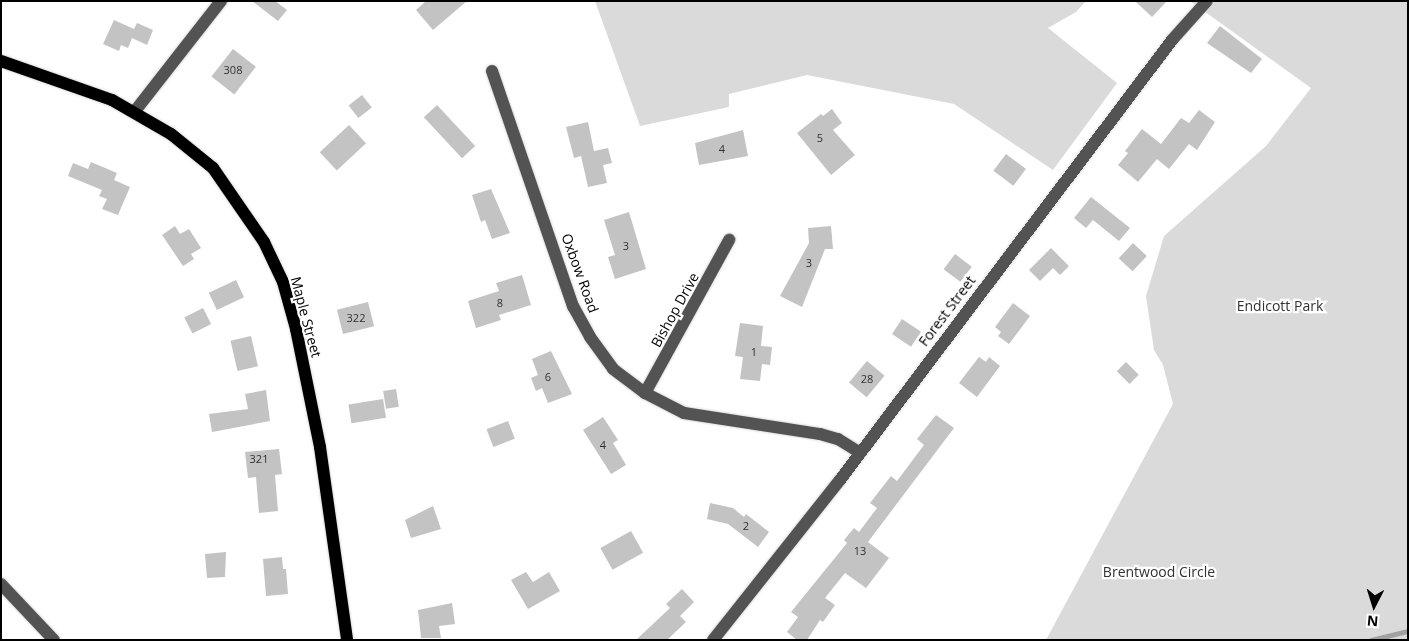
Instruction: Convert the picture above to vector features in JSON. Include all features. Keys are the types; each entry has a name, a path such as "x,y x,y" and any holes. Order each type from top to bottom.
{"main road":[{"name":"Maple Street","path":"1,62 71,84 135,111 171,134 213,168 264,242 283,282 296,329 320,447 347,640"}],"street":[{"path":"135,111 221,1"},
{"name":"Forest Street","path":"713,640 860,452 1172,40 1207,1"},
{"name":"Oxbow Road","path":"492,71 573,306 590,337 613,369 645,393 684,413 820,434 838,439 860,452"},
{"name":"Bishop Drive","path":"645,393 729,240"},
{"path":"1,584 54,640"}],"green space":[{"path":"595,1 1086,1 1076,12 1048,28 1117,83 1053,170 954,104 807,75 729,94 729,107 640,126"},
{"name":"Endicott Park","path":"1190,1 1408,1 1408,640 1046,640 1173,404 1163,365 1154,350 1146,296 1164,236 1266,146 1311,88"}],"building":[{"path":"252,1 275,1 287,10 278,21"},
{"path":"426,1 467,1 433,30 416,10"},
{"path":"1135,1 1167,1 1152,17"},
{"path":"114,20 134,29 137,23 153,30 147,45 132,38 128,48 121,45 119,51 103,44"},
{"path":"1220,26 1262,59 1251,73 1207,43"},
{"path":"233,49 256,67 234,94 211,77"},
{"path":"362,95 372,108 358,118 349,105"},
{"path":"437,105 475,146 462,158 424,117"},
{"path":"832,109 842,123 833,130 855,155 831,175 797,133 821,114 823,116"},
{"path":"1199,110 1215,122 1197,150 1189,144 1169,169 1157,159 1138,182 1118,165 1128,153 1125,151 1142,129 1161,144 1181,118 1189,123"},
{"path":"588,122 594,151 608,148 612,163 603,165 607,183 588,187 581,156 574,158 566,127"},
{"path":"349,125 366,143 337,171 320,152"},
{"path":"743,130 748,156 699,165 695,143"},
{"path":"1006,154 1026,169 1013,186 993,171"},
{"path":"91,162 117,173 114,180 130,187 118,215 102,209 107,199 99,196 102,190 68,176 73,163 88,169"},
{"path":"491,189 510,233 492,239 485,220 481,222 472,195"},
{"path":"1091,197 1130,228 1119,241 1093,220 1086,228 1074,218"},
{"path":"629,212 646,269 615,279 608,257 615,255 604,220"},
{"path":"175,226 180,234 189,229 201,248 191,254 194,259 183,266 162,235"},
{"path":"831,226 833,249 825,249 802,307 780,296 809,243 808,228"},
{"path":"1133,243 1147,256 1133,271 1119,258"},
{"path":"1051,248 1069,266 1060,275 1053,268 1040,281 1029,270"},
{"path":"955,254 972,267 960,282 944,269"},
{"path":"522,275 531,305 499,315 501,320 476,328 468,301 499,291 496,283"},
{"path":"236,280 244,297 217,310 209,293"},
{"path":"368,302 374,326 343,334 337,310"},
{"path":"1013,303 1030,316 1009,344 998,336 1001,332 995,327"},
{"path":"203,308 211,324 192,334 184,318"},
{"path":"902,319 921,332 911,347 892,334"},
{"path":"740,323 763,326 761,346 772,347 770,365 762,364 760,381 740,379 743,357 735,356"},
{"path":"251,336 258,366 238,371 231,341"},
{"path":"551,351 572,394 548,403 542,388 536,391 531,378 538,375 532,359"},
{"path":"979,357 986,362 989,357 1000,366 977,397 959,383"},
{"path":"867,361 885,376 867,397 849,382"},
{"path":"1126,362 1139,375 1130,384 1117,371"},
{"path":"396,389 399,407 386,409 383,391"},
{"path":"266,390 270,421 212,432 209,414 248,409 245,394"},
{"path":"383,399 386,418 351,423 348,404"},
{"path":"936,415 954,428 868,542 889,558 866,588 845,573 825,598 835,605 823,622 820,620 807,640 797,640 787,632 798,617 791,612 847,543 844,540 854,528 859,532 877,508 870,503 891,476 897,481 924,445 917,439"},
{"path":"603,417 618,440 613,443 626,465 611,474 583,430"},
{"path":"508,421 515,439 493,447 487,429"},
{"path":"279,449 282,474 275,475 278,511 259,513 256,477 248,478 245,452"},
{"path":"710,503 733,508 744,517 746,514 769,532 758,547 728,524 707,519"},
{"path":"433,506 441,529 411,538 405,520"},
{"path":"631,531 643,553 613,570 600,548"},
{"path":"226,552 225,577 207,578 205,554"},
{"path":"282,557 283,569 286,569 288,594 266,596 263,559"},
{"path":"526,572 533,582 549,572 560,591 528,609 511,580"},
{"path":"682,589 694,602 680,616 686,622 667,640 636,640 670,608 666,604"},
{"path":"452,603 455,624 439,626 441,638 421,638 418,610"}],"waterway":[{"path":"1371,640 1408,631"}],"park label":[{"name":"Brentwood Circle","path":"1159,572"}]}
